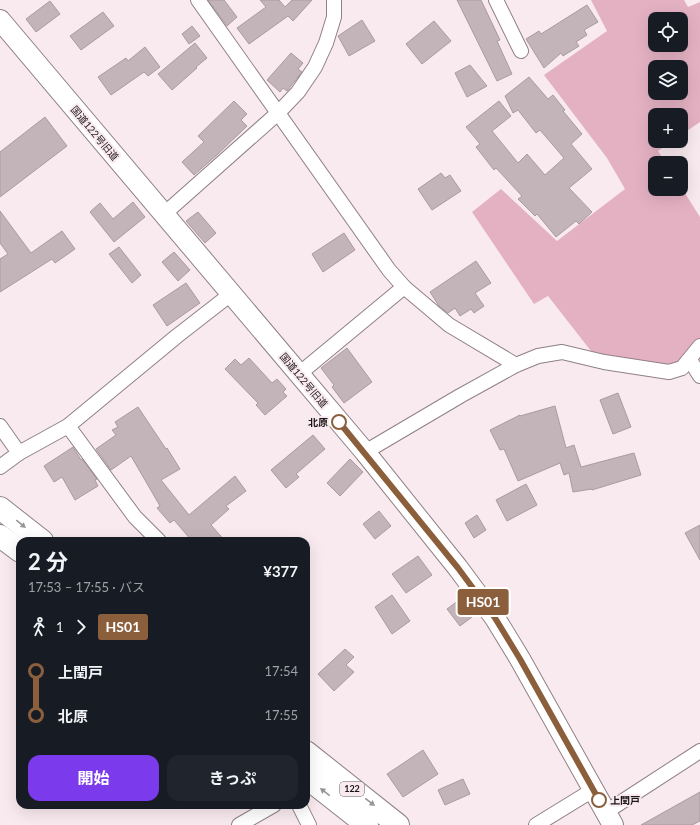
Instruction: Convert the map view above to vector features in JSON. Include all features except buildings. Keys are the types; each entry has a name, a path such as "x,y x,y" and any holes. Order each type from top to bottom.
{"highway":[{"path":"0,508 37,537"},
{"path":"0,536 16,549"},
{"name":"122","path":"310,755 398,825"},
{"name":"122","path":"310,782 367,825"}],"street":[{"path":"198,0 389,270 404,286 449,325 516,365"},
{"path":"163,214 278,113 298,92 314,67 326,42 334,17 334,0"},
{"path":"496,0 522,51"},
{"name":"国道122号旧道","path":"0,20 365,452 458,568 495,618 520,659 609,818"},
{"path":"299,374 404,286"},
{"path":"0,467 19,453 68,426 231,294"},
{"path":"365,452 460,396 516,365 538,356 562,352 604,362 669,372 682,368 700,346"},
{"path":"690,360 700,376"},
{"path":"0,426 19,453"},
{"path":"68,426 135,517 154,537"},
{"path":"609,818 700,751"},
{"path":"536,825 560,812 593,790"},
{"path":"239,825 267,809"},
{"path":"301,809 309,825"}],"shaded area":[{"path":"591,0 684,0 688,7 700,2 700,122 688,130 688,108 648,108 648,148 662,148 658,151 661,156 648,156 648,196 687,196 700,217 700,338 690,352 668,370 612,361 591,351 548,296 534,304 472,212 501,189 557,241 625,189 607,158 544,75 607,31"}],"bus line":[{"name":"HS01","path":"339,422 458,568 495,618 520,659 599,800"}],"place":[{"name":"北原","path":"339,422"},
{"name":"上閏戸","path":"599,800"}]}
